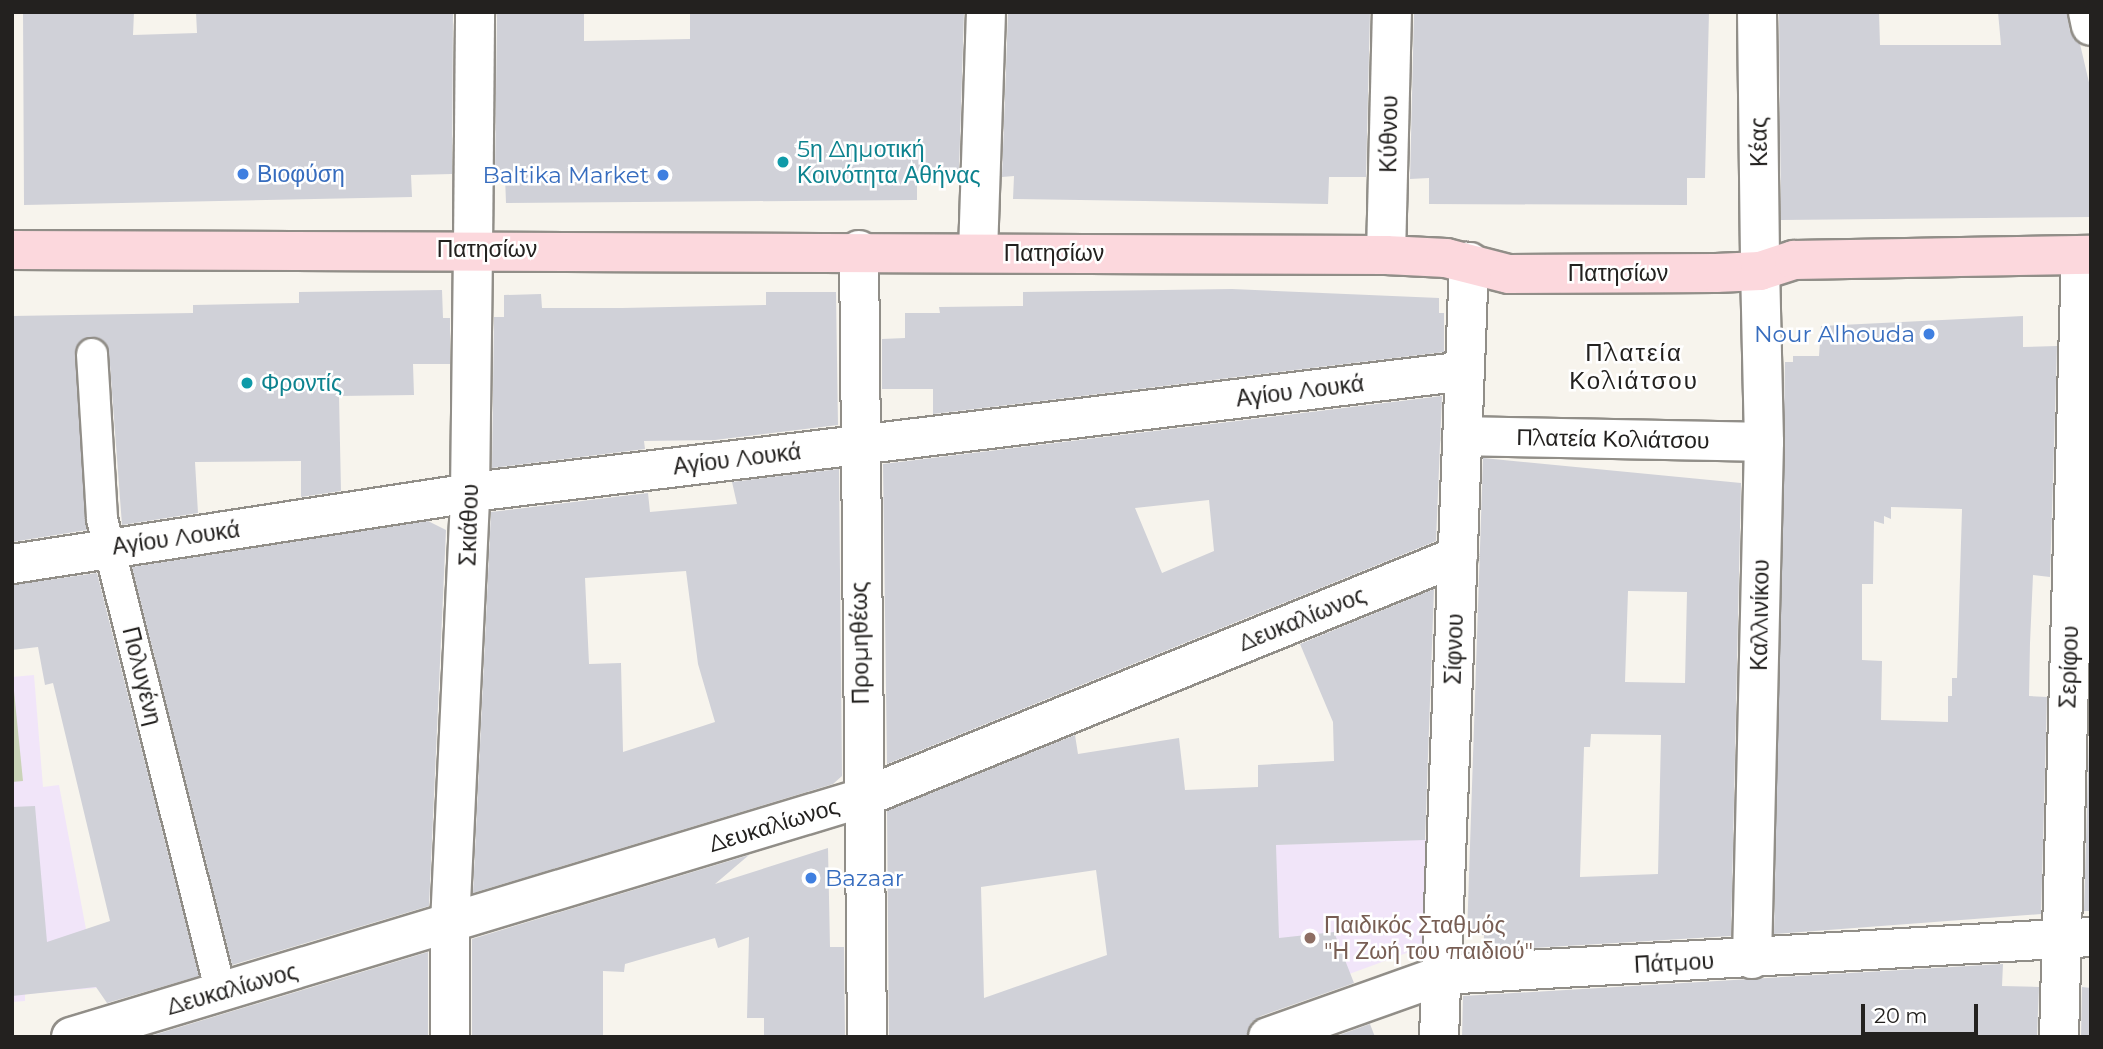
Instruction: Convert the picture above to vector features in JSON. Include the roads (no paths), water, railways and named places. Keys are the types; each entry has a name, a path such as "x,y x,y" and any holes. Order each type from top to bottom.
{"main road":[{"name":"Πατησίων","path":"12,250 859,250 1386,255 1469,262 1509,274 1760,271 1794,260 2086,255"}],"street":[{"name":"Σκιάθου","path":"450,1037 450,925 470,495 475,12"},
{"path":"978,253 986,12"},
{"name":"Κύθνου","path":"1386,255 1392,12"},
{"name":"Κέας","path":"1757,12 1760,271"},
{"path":"2088,12 2091,26"},
{"name":"Προμηθέως","path":"859,250 858,443 867,1037"},
{"name":"Σερίφου","path":"2059,1037 2076,938 2086,255"},
{"name":"Σίφνου","path":"1439,1037 1469,262"},
{"name":"Καλλινίκου","path":"1752,959 1763,442 1760,271"},
{"name":"Πολυγένη","path":"92,355 102,519 221,993"},
{"name":"Αγίου Λουκά","path":"12,564 470,495 858,443 1465,371"},
{"name":"Πλατεία Κολιάτσου","path":"1462,436 1763,442"},
{"name":"Δευκαλίωνος","path":"71,1037 450,925 862,798 1458,556"},
{"name":"Πάτμου","path":"1268,1037 1442,975 2076,938"}],"place":[{"name":"5η Δημοτική Κοινότητα Αθήνας","path":"783,162"},
{"name":"Βιοφύση","path":"243,174"},
{"name":"Baltika Market","path":"663,175"},
{"name":"Nour Alhouda","path":"1929,334"},
{"name":"Φροντίς","path":"247,383"},
{"name":"Bazaar","path":"811,878"},
{"name":"Παιδικός Σταθμός \"Η Ζωή του παιδιού\"","path":"1310,938"}],"district":[{"name":"Πλατεία Κολιάτσου","path":"1634,367"}]}
